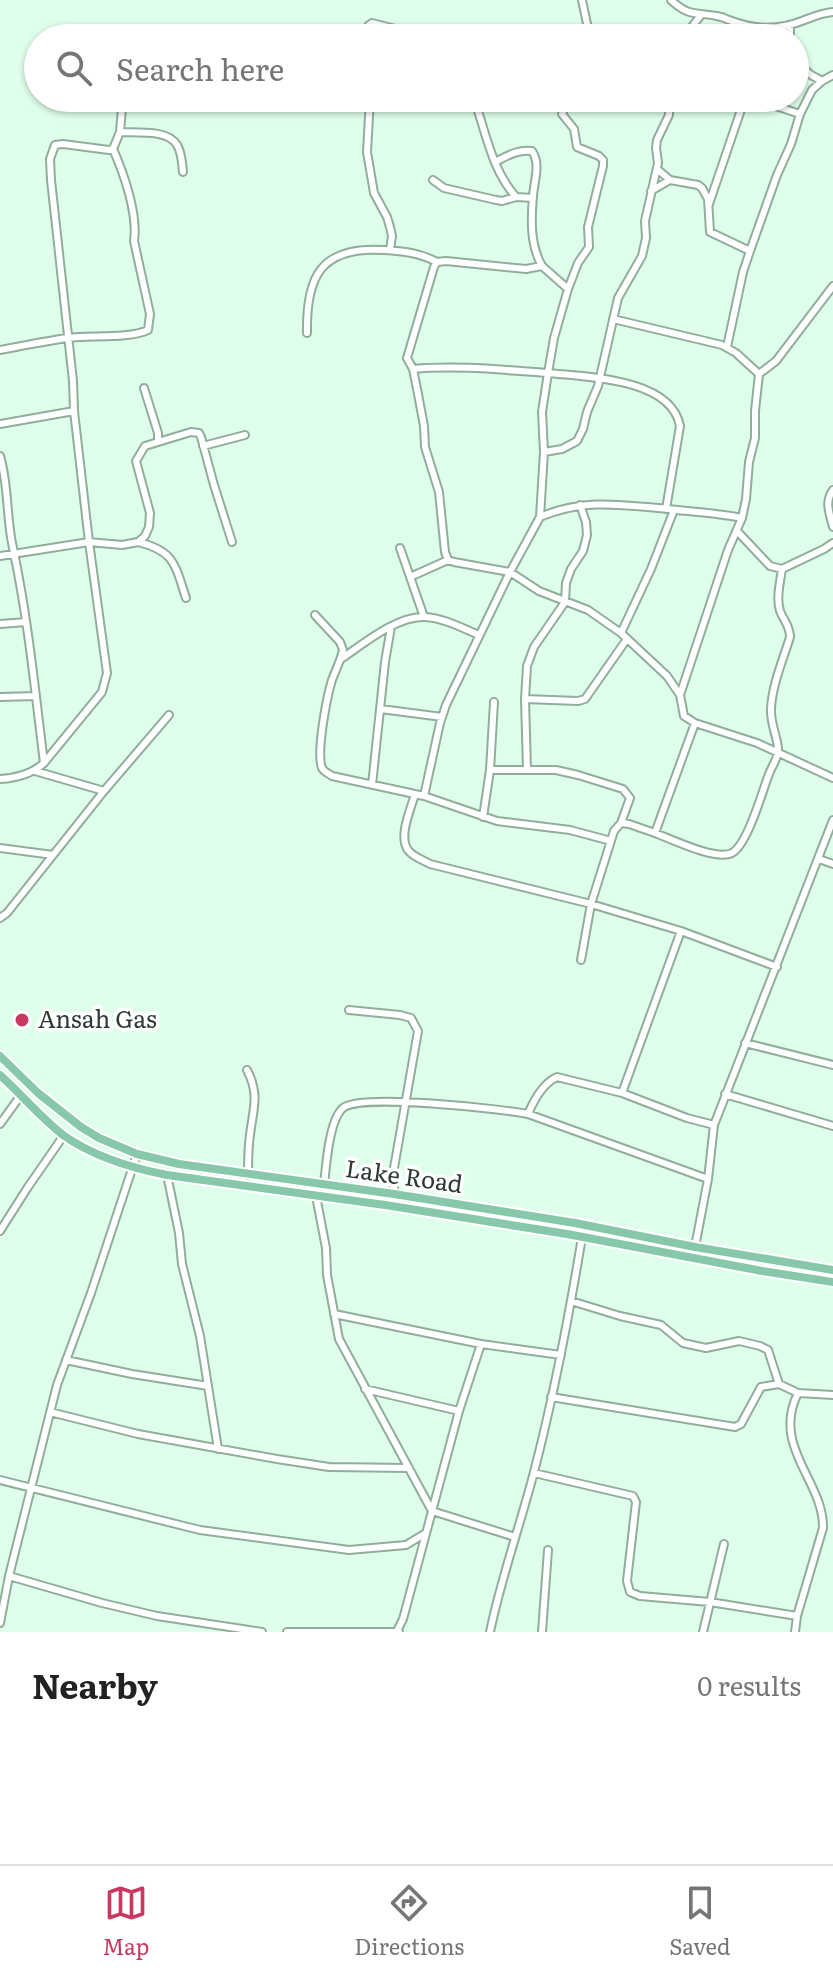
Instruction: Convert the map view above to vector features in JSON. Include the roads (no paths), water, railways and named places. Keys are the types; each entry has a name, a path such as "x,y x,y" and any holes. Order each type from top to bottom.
{"main road":[{"name":"Lake Road","path":"0,1056 38,1093 81,1127 137,1154 248,1175 394,1194 575,1223 833,1270"},
{"name":"Lake Road","path":"0,1075 64,1135 104,1157 132,1167 167,1175 385,1205 582,1237 833,1282"}],"street":[{"path":"582,0 588,24"},
{"path":"671,0 690,13 718,16 743,24"},
{"path":"795,24 833,12"},
{"path":"694,24 701,15"},
{"path":"809,73 822,81"},
{"path":"809,96 822,81 833,75"},
{"path":"0,350 68,338 148,330 150,314 134,241 132,209 113,149 120,132 122,112"},
{"path":"369,112 367,152 374,193 390,227 390,250"},
{"path":"478,112 504,183 516,197"},
{"path":"424,796 442,717 479,635 540,517 544,452 542,412 554,338 578,263 589,247 588,227 603,166 599,156 577,147 574,129 563,112"},
{"path":"544,452 562,449 577,441 583,429 598,386 618,298 642,256 646,238 645,221 657,169 657,140 669,112"},
{"path":"708,207 743,112"},
{"path":"727,347 743,272 800,114 794,112"},
{"path":"120,132 171,137 180,151 183,172"},
{"path":"0,779 35,771 44,763 102,692 106,682 51,180 55,145 113,149"},
{"path":"495,162 515,152 532,151 536,157 534,247 542,266 568,289"},
{"path":"657,169 670,180 702,188 708,199 710,232 750,251"},
{"path":"433,180 444,188 496,200 533,198"},
{"path":"651,191 670,180"},
{"path":"307,333 311,289 320,269 347,251 390,250 412,252 437,262 526,269 542,266"},
{"path":"437,262 407,358 413,369 425,447 439,492 448,560"},
{"path":"759,374 776,361 833,286"},
{"path":"613,319 727,347 759,374 755,438 742,518 728,550 680,695"},
{"path":"413,369 475,369 599,378 645,388 666,400 679,418 670,510 624,636 585,699 525,699"},
{"path":"144,388 158,442"},
{"path":"0,424 74,411"},
{"path":"138,542 149,527 150,513 136,461 145,446 195,431 199,433 232,542"},
{"path":"203,446 245,435"},
{"path":"0,456 44,763"},
{"path":"833,490 828,496 828,511 833,527"},
{"path":"540,517 580,505 617,504 742,518"},
{"path":"527,770 527,666 534,647 565,602 566,583 583,551 587,535 580,505"},
{"path":"737,531 770,566 782,569 833,543"},
{"path":"0,556 89,542 122,545 138,542 156,547 169,557 176,567 186,598"},
{"path":"400,548 424,617"},
{"path":"410,577 448,560 510,572 539,591 588,610 624,636 667,676 680,695 684,716 695,723 778,752 833,778"},
{"path":"621,823 711,853 732,853 740,845 754,818 778,752 771,725 771,709 790,637 790,628 781,614 778,600 782,569"},
{"path":"315,615 340,642 343,650 324,715 321,741 325,772 424,796 483,817 570,830 611,841"},
{"path":"341,659 411,618 424,617 479,635"},
{"path":"0,624 26,622"},
{"path":"372,785 391,627"},
{"path":"0,697 36,696"},
{"path":"483,817 490,770 494,702"},
{"path":"381,709 442,717"},
{"path":"0,918 169,715"},
{"path":"655,833 695,723"},
{"path":"490,770 556,770 623,789 630,798 621,823 614,831 591,904 581,960"},
{"path":"35,771 104,791"},
{"path":"415,794 404,842 409,852 430,864 591,904 681,931 777,967"},
{"path":"695,1247 714,1125 833,820"},
{"path":"0,848 53,855"},
{"path":"819,859 833,864"},
{"path":"622,1093 681,931"},
{"path":"349,1010 411,1018 418,1031 394,1168 394,1194"},
{"path":"745,1043 833,1065"},
{"path":"247,1070 254,1083 256,1105 250,1135 248,1175"},
{"path":"528,1114 537,1096 550,1080 557,1077 622,1093 714,1125"},
{"path":"725,1094 833,1126"},
{"path":"0,1124 21,1095"},
{"path":"324,1185 334,1122 343,1108 371,1102 465,1105 528,1114 708,1179"},
{"path":"0,1231 64,1135"},
{"path":"0,1623 50,1412 137,1154"},
{"path":"167,1175 182,1264 200,1336 218,1449"},
{"path":"316,1196 339,1339 432,1511 515,1537"},
{"path":"490,1632 497,1595 534,1473 561,1355 582,1237"},
{"path":"571,1301 661,1325 683,1343 706,1348 739,1341 760,1346 768,1350 779,1384"},
{"path":"334,1314 481,1344 561,1355"},
{"path":"287,1632 398,1632 459,1411 481,1344"},
{"path":"66,1360 208,1386"},
{"path":"551,1397 735,1427 741,1424 761,1387 779,1384 798,1393 833,1395"},
{"path":"365,1389 459,1411"},
{"path":"795,1632 823,1528 823,1515 794,1445 790,1413 798,1393"},
{"path":"50,1412 138,1434 329,1467 409,1468"},
{"path":"534,1473 633,1496 636,1502 627,1581 630,1592 640,1596 710,1602 797,1616"},
{"path":"0,1480 200,1530 349,1550 406,1545 426,1533"},
{"path":"703,1632 724,1544"},
{"path":"542,1632 548,1550"},
{"path":"9,1576 157,1616 262,1632"}],"place":[{"name":"Ansah Gas","path":"22,1020"}]}
